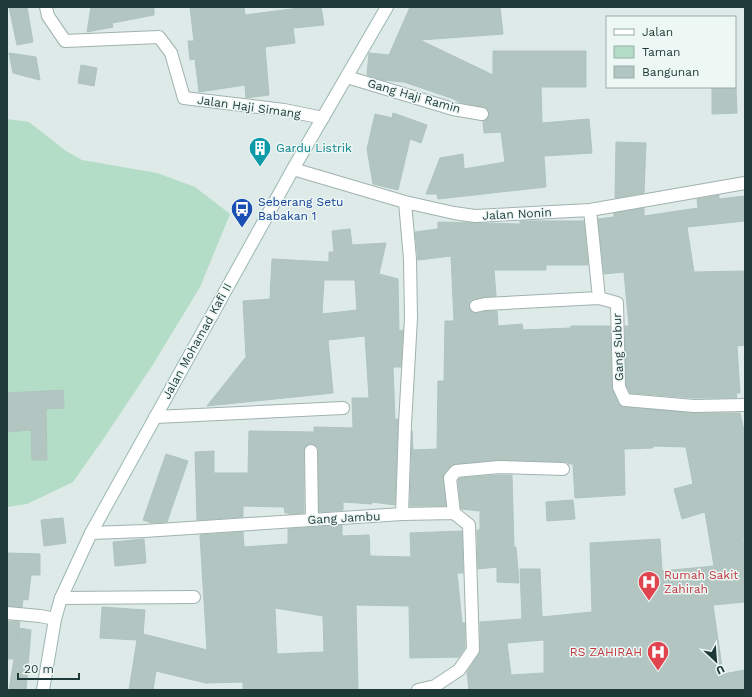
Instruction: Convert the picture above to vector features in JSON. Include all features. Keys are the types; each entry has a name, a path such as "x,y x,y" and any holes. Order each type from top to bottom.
{"street":[{"name":"Jalan Haji Simang","path":"46,7 48,16 65,41 159,37 171,53 184,98 284,110 323,118"},
{"name":"Jalan Mohamad Kafi II","path":"43,690 55,620 61,598 91,533 293,169 387,7"},
{"name":"Gang Haji Ramin","path":"347,77 453,108 482,114"},
{"name":"Jalan Nonin","path":"293,169 405,202 475,216 590,210 745,183"},
{"path":"402,514 405,424 412,318 410,259 405,202"},
{"path":"476,306 485,304 599,298 590,210"},
{"name":"Gang Subur","path":"599,298 617,302 619,387 625,400 694,406 745,405"},
{"path":"155,417 343,408"},
{"path":"311,451 312,520"},
{"path":"418,690 435,686 459,670 473,650 469,525 454,513 450,478 456,471 499,467 563,470"},
{"name":"Gang Jambu","path":"91,533 144,531 402,514 454,513"},
{"path":"61,598 194,597"},
{"path":"7,613 40,616 55,620"}],"green space":[{"path":"7,119 29,122 66,151 82,160 157,173 195,187 230,214 200,287 152,366 73,482 27,504 7,507"}],"building":[{"path":"9,7 27,7 33,42 17,45"},
{"path":"91,7 154,7 154,15 112,23 113,27 87,32"},
{"path":"190,7 244,7 245,15 307,7 321,7 324,25 293,28 295,43 265,47 269,95 246,98 245,85 199,92 195,59 190,60 188,41 194,41"},
{"path":"410,7 500,7 503,34 420,40 493,75 493,51 586,51 586,87 541,87 542,123 589,119 592,153 544,156 546,187 438,199 437,194 426,194 440,158 463,154 464,169 505,162 501,132 484,133 483,121 487,119 489,115 489,111 486,108 462,103 404,82 382,80 367,75 369,53 389,55"},
{"path":"9,53 36,57 40,80 13,73"},
{"path":"81,65 97,68 94,86 78,83"},
{"path":"736,87 737,113 712,114 712,88"},
{"path":"393,113 427,125 421,143 410,139 398,190 373,184 367,149 375,114 392,118"},
{"path":"616,142 646,143 644,193 615,198"},
{"path":"719,195 719,199 745,196 745,221 687,227 694,272 745,271 745,345 737,346 740,393 736,393 737,398 694,398 630,393 626,385 625,326 629,326 624,272 604,274 598,219 614,217 614,213 644,208 644,216 698,208 697,199"},
{"path":"520,221 584,221 588,265 546,265 546,270 494,270 496,296 471,300 469,307 473,313 497,311 498,326 522,324 523,330 571,328 571,326 610,326 612,387 618,403 621,406 693,413 740,413 745,435 745,538 743,538 745,602 713,605 723,674 745,670 745,690 469,690 467,672 479,654 480,622 522,619 520,569 540,569 542,617 592,612 590,543 660,539 662,571 714,566 705,512 682,519 674,489 693,484 686,447 653,446 653,448 624,449 625,495 575,498 573,464 569,464 567,462 498,460 455,464 451,466 443,476 446,506 410,506 412,431 413,450 437,449 438,381 444,381 445,321 454,321 451,256 418,260 415,232 438,229 438,222 520,224","holes":["544,640 544,673 511,675 507,643"]},
{"path":"350,229 352,245 386,243 379,274 398,279 399,331 403,330 401,367 393,367 395,420 398,419 395,505 372,502 372,504 343,502 343,510 319,512 318,448 315,445 310,444 305,447 304,451 304,513 285,513 284,507 243,506 243,517 197,520 195,452 214,451 214,473 248,473 249,431 314,432 314,427 353,428 352,398 369,398 365,336 328,340 333,393 207,406 246,357 243,301 270,299 272,259 329,262 329,252 334,252 332,231","holes":["324,280 355,280 357,310 322,314"]},
{"path":"63,390 64,408 46,409 47,460 32,460 31,430 7,432 7,393"},
{"path":"166,454 188,461 167,522 152,523 143,520"},
{"path":"512,475 514,547 516,547 519,583 497,582 497,567 478,569 477,530 480,530 480,511 461,509 458,480 460,478"},
{"path":"573,500 575,519 547,521 546,502"},
{"path":"63,518 66,543 44,546 41,520"},
{"path":"342,525 342,536 369,535 370,556 411,557 410,533 462,531 463,573 457,573 462,623 465,623 465,648 459,657 410,658 409,606 356,605 358,690 243,690 243,682 206,683 156,671 153,690 129,690 137,640 100,638 102,607 145,610 143,634 207,650 200,535 243,532 244,547 288,544 288,529","holes":["275,608 323,616 324,652 277,654"]},
{"path":"144,539 146,563 115,566 113,542"},
{"path":"7,553 40,554 40,575 31,575 28,600 23,599 22,607 7,606"},
{"path":"7,621 20,622 17,639 19,628 31,630 26,690 9,690 14,659 7,659"}],"place":[{"name":"Gardu Listrik","path":"260,168"},
{"name":"Seberang Setu Babakan 1","path":"242,228"},
{"name":"Rumah Sakit Zahirah","path":"649,602"},
{"name":"RS ZAHIRAH","path":"658,672"}]}
